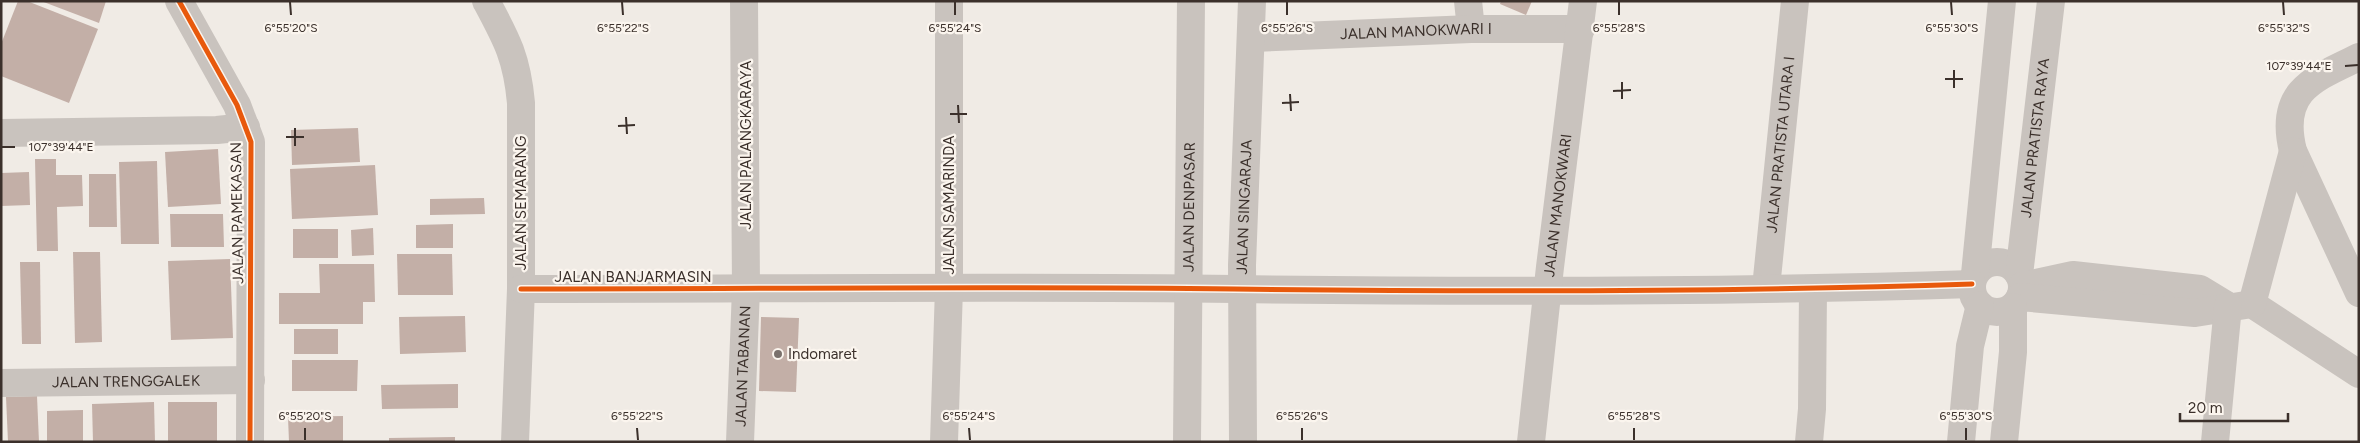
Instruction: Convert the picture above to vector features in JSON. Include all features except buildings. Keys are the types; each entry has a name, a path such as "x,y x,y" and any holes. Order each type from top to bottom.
{"street":[{"name":"JALAN PAMEKASAN","path":"179,1 237,105 251,142 250,442"},
{"name":"JALAN SEMARANG","path":"486,1 510,46 519,75 521,103 521,290 515,442"},
{"name":"JALAN PALANGKARAYA","path":"744,1 746,289"},
{"name":"JALAN SAMARINDA","path":"944,442 949,288 949,1"},
{"name":"JALAN DENPASAR","path":"1187,442 1192,290 1191,1"},
{"name":"JALAN SINGARAJA","path":"1243,442 1238,289 1252,38 1252,1"},
{"path":"1468,1 1471,29"},
{"name":"JALAN MANOKWARI","path":"1531,442 1583,1"},
{"name":"JALAN PRATISTA UTARA I","path":"1766,288 1795,1"},
{"path":"1961,442 2002,1"},
{"name":"JALAN PRATISTA RAYA","path":"2004,442 2051,1"},
{"name":"JALAN MANOKWARI I","path":"1252,38 1471,29 1581,29"},
{"path":"2359,57 2317,77 2302,90 2293,103 2288,118 2288,132 2293,150 2359,293"},
{"name":"JALAN PAMEKASAN","path":"1,133 217,130 246,127"},
{"path":"2215,442 2240,305 2293,150"},
{"path":"1992,262 2003,262 2012,267 2019,291 2002,312 1990,311 1976,288 1982,266 1992,262"},
{"name":"JALAN BANJARMASIN","path":"521,290 949,288 1548,292 1766,288 1976,288"},
{"name":"JALAN TABANAN","path":"740,442 746,289"},
{"path":"1809,442 1812,409 1814,289"},
{"path":"2019,291 2195,314 2240,305 2359,374"},
{"name":"JALAN TRENGGALEK","path":"1,383 251,380"}],"cycle path":[{"path":"179,1 237,105 251,142 250,442"},
{"path":"521,289 1056,288 1604,291 1972,284"}],"place":[{"name":"Indomaret","path":"778,354"}]}
